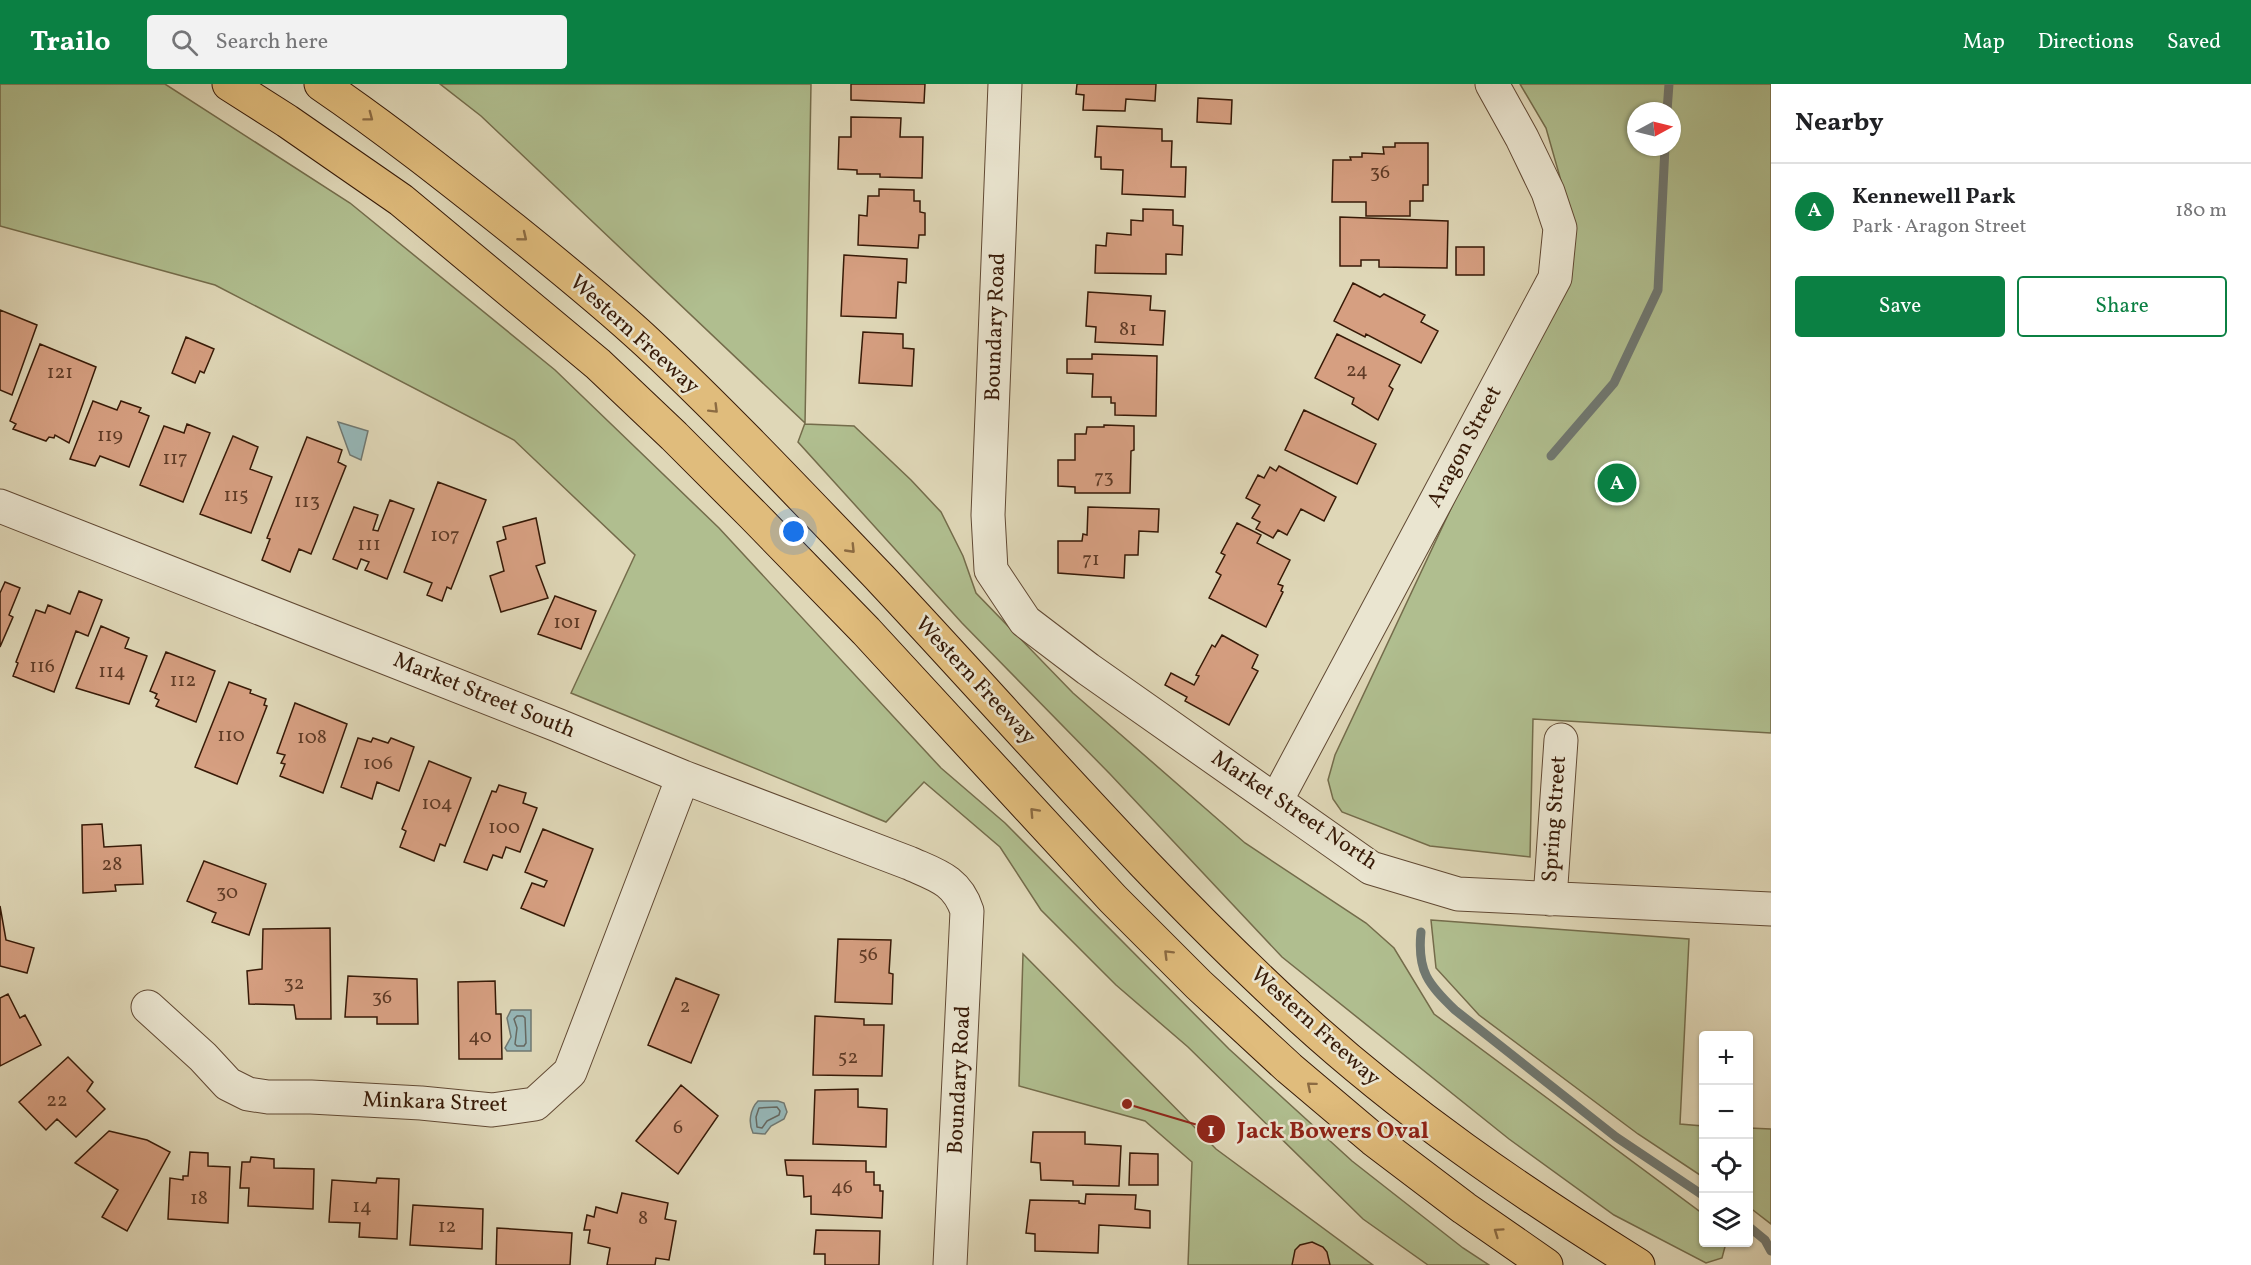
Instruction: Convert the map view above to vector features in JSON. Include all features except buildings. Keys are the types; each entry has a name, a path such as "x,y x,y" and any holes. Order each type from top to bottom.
{"highway":[{"name":"Western Freeway","path":"229,84 401,200 598,364 674,436 834,598 1113,899 1199,985 1289,1068 1373,1139 1464,1208 1546,1265"},
{"name":"Western Freeway","path":"321,84 438,169 543,254 647,343 872,570 1112,830 1212,932 1302,1018 1396,1098 1477,1160 1558,1215 1638,1265"}],"street":[{"name":"Boundary Road","path":"991,570 988,515 1005,84"},
{"name":"Aragon Street","path":"1276,801 1555,278 1560,228 1548,192 1492,84"},
{"name":"Market Street South","path":"0,506 557,725 683,777 909,863 944,879 962,895"},
{"name":"Market Street North","path":"991,570 1025,621 1088,669 1371,868 1458,894 1771,909"},
{"name":"Spring Street","path":"1550,898 1561,740"},
{"name":"Minkara Street","path":"148,1007 203,1057 228,1084 248,1094 268,1097 421,1103 492,1110 535,1104 570,1072 683,777"},
{"name":"Boundary Road","path":"950,1265 968,911 962,895"}],"green space":[{"path":"0,84 165,84 350,203 555,370 719,528 941,768 1005,823 1229,1049 1352,1161 1463,1248 1489,1265 1428,1265 1363,1219 1188,1047 1116,985 1041,910 1000,847 924,782 886,822 571,693 635,555 514,440 215,285 0,226"},
{"path":"440,84 811,84 805,424 854,426 941,512 963,556 976,593 1073,693 1245,843 1366,923 1394,948 1434,1014 1699,1211 1699,1247 1725,1247 1722,1258 1706,1263 1614,1215 1509,1139 1282,957 1110,774 962,623 798,442 805,423 481,116"},
{"path":"1520,84 1771,84 1771,733 1533,719 1530,857 1430,846 1342,812 1333,799 1328,780 1335,755 1574,247 1573,223 1546,128"},
{"path":"1431,920 1689,939 1680,1124 1699,1126 1699,1174 1638,1134 1479,1015 1436,968"},
{"path":"1023,954 1216,1149 1373,1265 1188,1265 1192,1162 1145,1121 1019,1086"},
{"path":"1753,1128 1771,1129 1771,1224 1753,1210"}],"water":[{"path":"338,422 368,431 361,460 350,455"},
{"path":"511,1010 531,1010 531,1051 507,1051 505,1048 511,1037 507,1018"},
{"path":"758,1101 784,1103 787,1112 784,1119 771,1126 765,1134 753,1133 750,1121"}],"waterway":[{"path":"1668,102 1669,84"},
{"path":"1551,456 1614,383 1658,290 1665,156"},
{"path":"1421,932 1421,957 1426,976 1455,1010 1616,1137 1700,1193"},
{"path":"1753,1230 1765,1240 1771,1251"}],"place":[{"name":"Kennewell Park","path":"1617,483"},
{"name":"Jack Bowers Oval","path":"1127,1104"}]}
